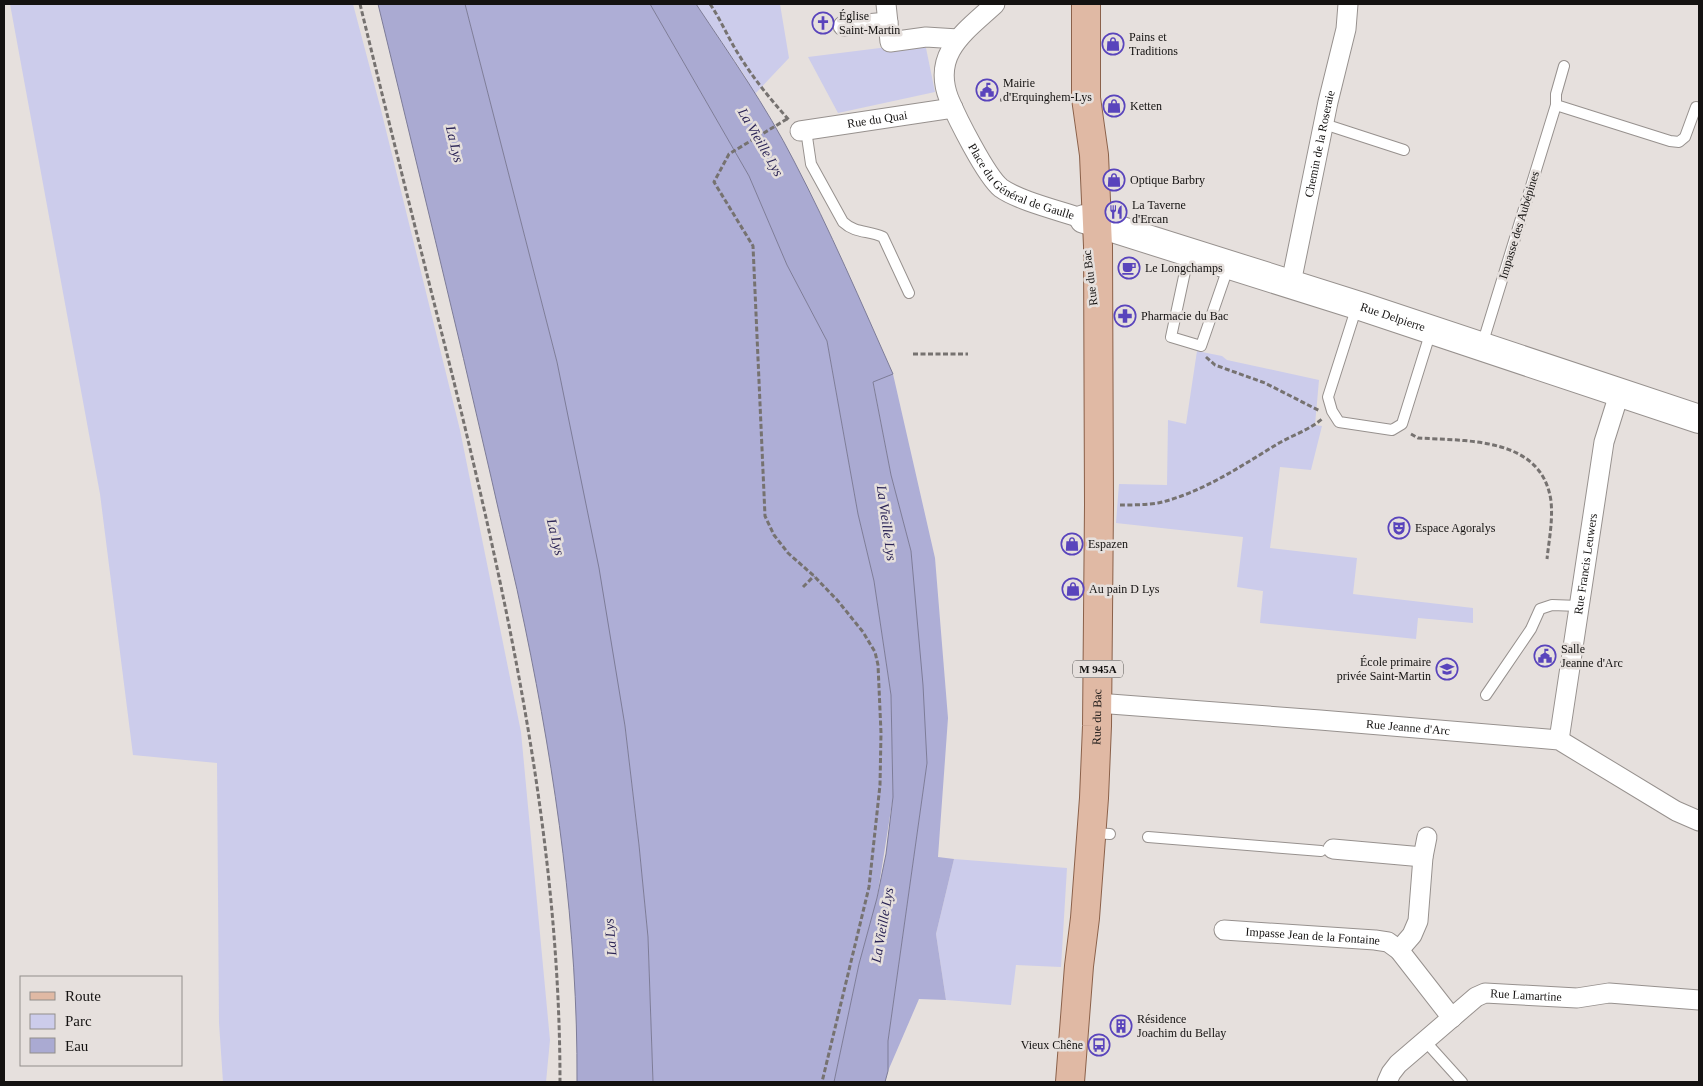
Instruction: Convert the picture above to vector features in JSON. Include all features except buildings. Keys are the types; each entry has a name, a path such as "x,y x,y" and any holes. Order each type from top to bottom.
{"main road":[{"name":"Place du Général de Gaulle","path":"1070,4 1070,99 1090,221"},
{"name":"Place du Général de Gaulle","path":"1086,4 1086,98 1094,155 1090,221"},
{"name":"Rue du Bac","path":"1070,1082 1079,966 1101,834 1096,757 1099,505 1097,336 1090,221"},
{"name":"Rue du Bac","path":"1086,918 1085,1002 1088,1034 1086,1082"}],"street":[{"name":"Place du Général de Gaulle","path":"996,4 958,38 949,51 944,73 946,91 953,108 989,174 1001,187 1018,196 1090,221"},
{"name":"Chemin de la Roseraie","path":"1291,284 1346,29 1348,4"},
{"path":"843,26 887,13 890,42 926,37 958,38"},
{"name":"Rue du Quai","path":"798,126 953,108"},
{"name":"Rue Delpierre","path":"1090,221 1432,329 1699,419"},
{"name":"Rue Francis Leuwers","path":"1559,740 1604,442 1620,391"},
{"name":"Rue Jeanne d'Arc","path":"1097,703 1559,740 1676,811 1699,821"},
{"path":"1400,950 1412,935 1418,921 1423,856 1427,837"},
{"path":"1327,850 1423,856"},
{"name":"Impasse Jean de la Fontaine","path":"1224,930 1388,942 1400,950 1452,1018"},
{"name":"Rue Lamartine","path":"1387,1082 1398,1064 1476,997 1489,992 1569,998 1609,993 1699,1000"}],"lane":[{"name":"Impasse des Aubépines","path":"1482,346 1556,105 1556,94 1564,66"},
{"path":"1556,105 1670,141 1679,142 1685,137 1696,107"},
{"path":"1324,124 1404,150"},
{"path":"798,126 811,164 843,222 851,229 859,232 884,237 909,294"},
{"path":"1190,252 1171,337 1201,346 1229,264"},
{"path":"1357,305 1328,396 1332,411 1340,422 1392,430 1402,424 1432,329"},
{"path":"1486,695 1531,629 1540,609 1552,605 1579,606"},
{"path":"1148,837 1327,850"},
{"path":"1425,1041 1462,1082"}],"path":[{"path":"360,4 490,529 522,685 540,802 549,881 560,1082"},
{"path":"710,4 718,15 738,55 754,77 798,126 729,154 714,182 752,246 765,516 774,534 788,553 838,601 863,632 875,652 878,665 881,733 880,785 869,887 822,1082"},
{"path":"1000,100 1070,99"},
{"path":"1099,505 1158,503 1188,493 1239,468 1281,442 1304,431 1327,415 1265,383 1215,365 1206,357 1201,346"},
{"path":"913,354 968,354"},
{"path":"1398,426 1418,438 1473,441 1505,448 1519,453 1533,462 1543,476 1551,502 1551,530 1547,559"},
{"path":"803,587 814,576"}],"green space":[{"path":"10,4 353,4 460,430 521,732 550,1040 546,1082 223,1082 219,1023 217,763 133,755 100,494"},
{"path":"696,4 780,4 789,58 755,94 745,76"},
{"path":"920,43 926,48 935,92 838,113 808,57"},
{"path":"1197,351 1222,356 1227,360 1319,380 1315,425 1322,426 1311,470 1280,467 1270,548 1357,558 1353,594 1473,608 1473,623 1418,618 1416,639 1260,623 1263,591 1237,587 1243,537 1116,523 1119,484 1167,485 1168,420 1186,424"},
{"path":"954,859 1067,868 1061,967 1016,965 1011,1005 946,1000 936,934"}],"shaded area":[{"path":"465,4 650,4 749,176 787,265 827,341 858,514 874,581 891,695 893,797 877,898 859,964 834,1082 653,1082 648,937 625,726 557,362"},
{"path":"893,374 935,558 948,718 938,857 954,859 936,934 946,1000 919,999 888,1071 888,1041 927,763 911,551 891,475 873,381"}],"water":[{"name":"La Lys","path":"378,4 465,4 557,362 599,568 625,726 648,937 653,1082 577,1082 574,968 569,911 555,797 536,683 517,590 477,418"},
{"name":"La Vieille Lys","path":"650,4 696,4 735,62 772,120 807,187 845,266 893,374 873,382 891,475 911,551 923,685 927,763 888,1041 888,1071 885,1082 834,1082 859,964 877,898 886,854 893,797 891,695 874,581 858,514 827,341 787,265 749,176"}],"place":[{"name":"Église Saint-Martin","path":"823,23"},
{"name":"Pains et Traditions","path":"1113,44"},
{"name":"Mairie d'Erquinghem-Lys","path":"987,90"},
{"name":"Ketten","path":"1114,106"},
{"name":"Optique Barbry","path":"1114,180"},
{"name":"La Taverne d'Ercan","path":"1116,212"},
{"name":"Le Longchamps","path":"1129,268"},
{"name":"Pharmacie du Bac","path":"1125,316"},
{"name":"Espace Agoralys","path":"1399,528"},
{"name":"Espazen","path":"1072,544"},
{"name":"Au pain D Lys","path":"1073,589"},
{"name":"Salle Jeanne d'Arc","path":"1545,656"},
{"name":"École primaire privée Saint-Martin","path":"1447,669"},
{"name":"Résidence Joachim du Bellay","path":"1121,1026"},
{"name":"Vieux Chêne","path":"1099,1045"}]}
